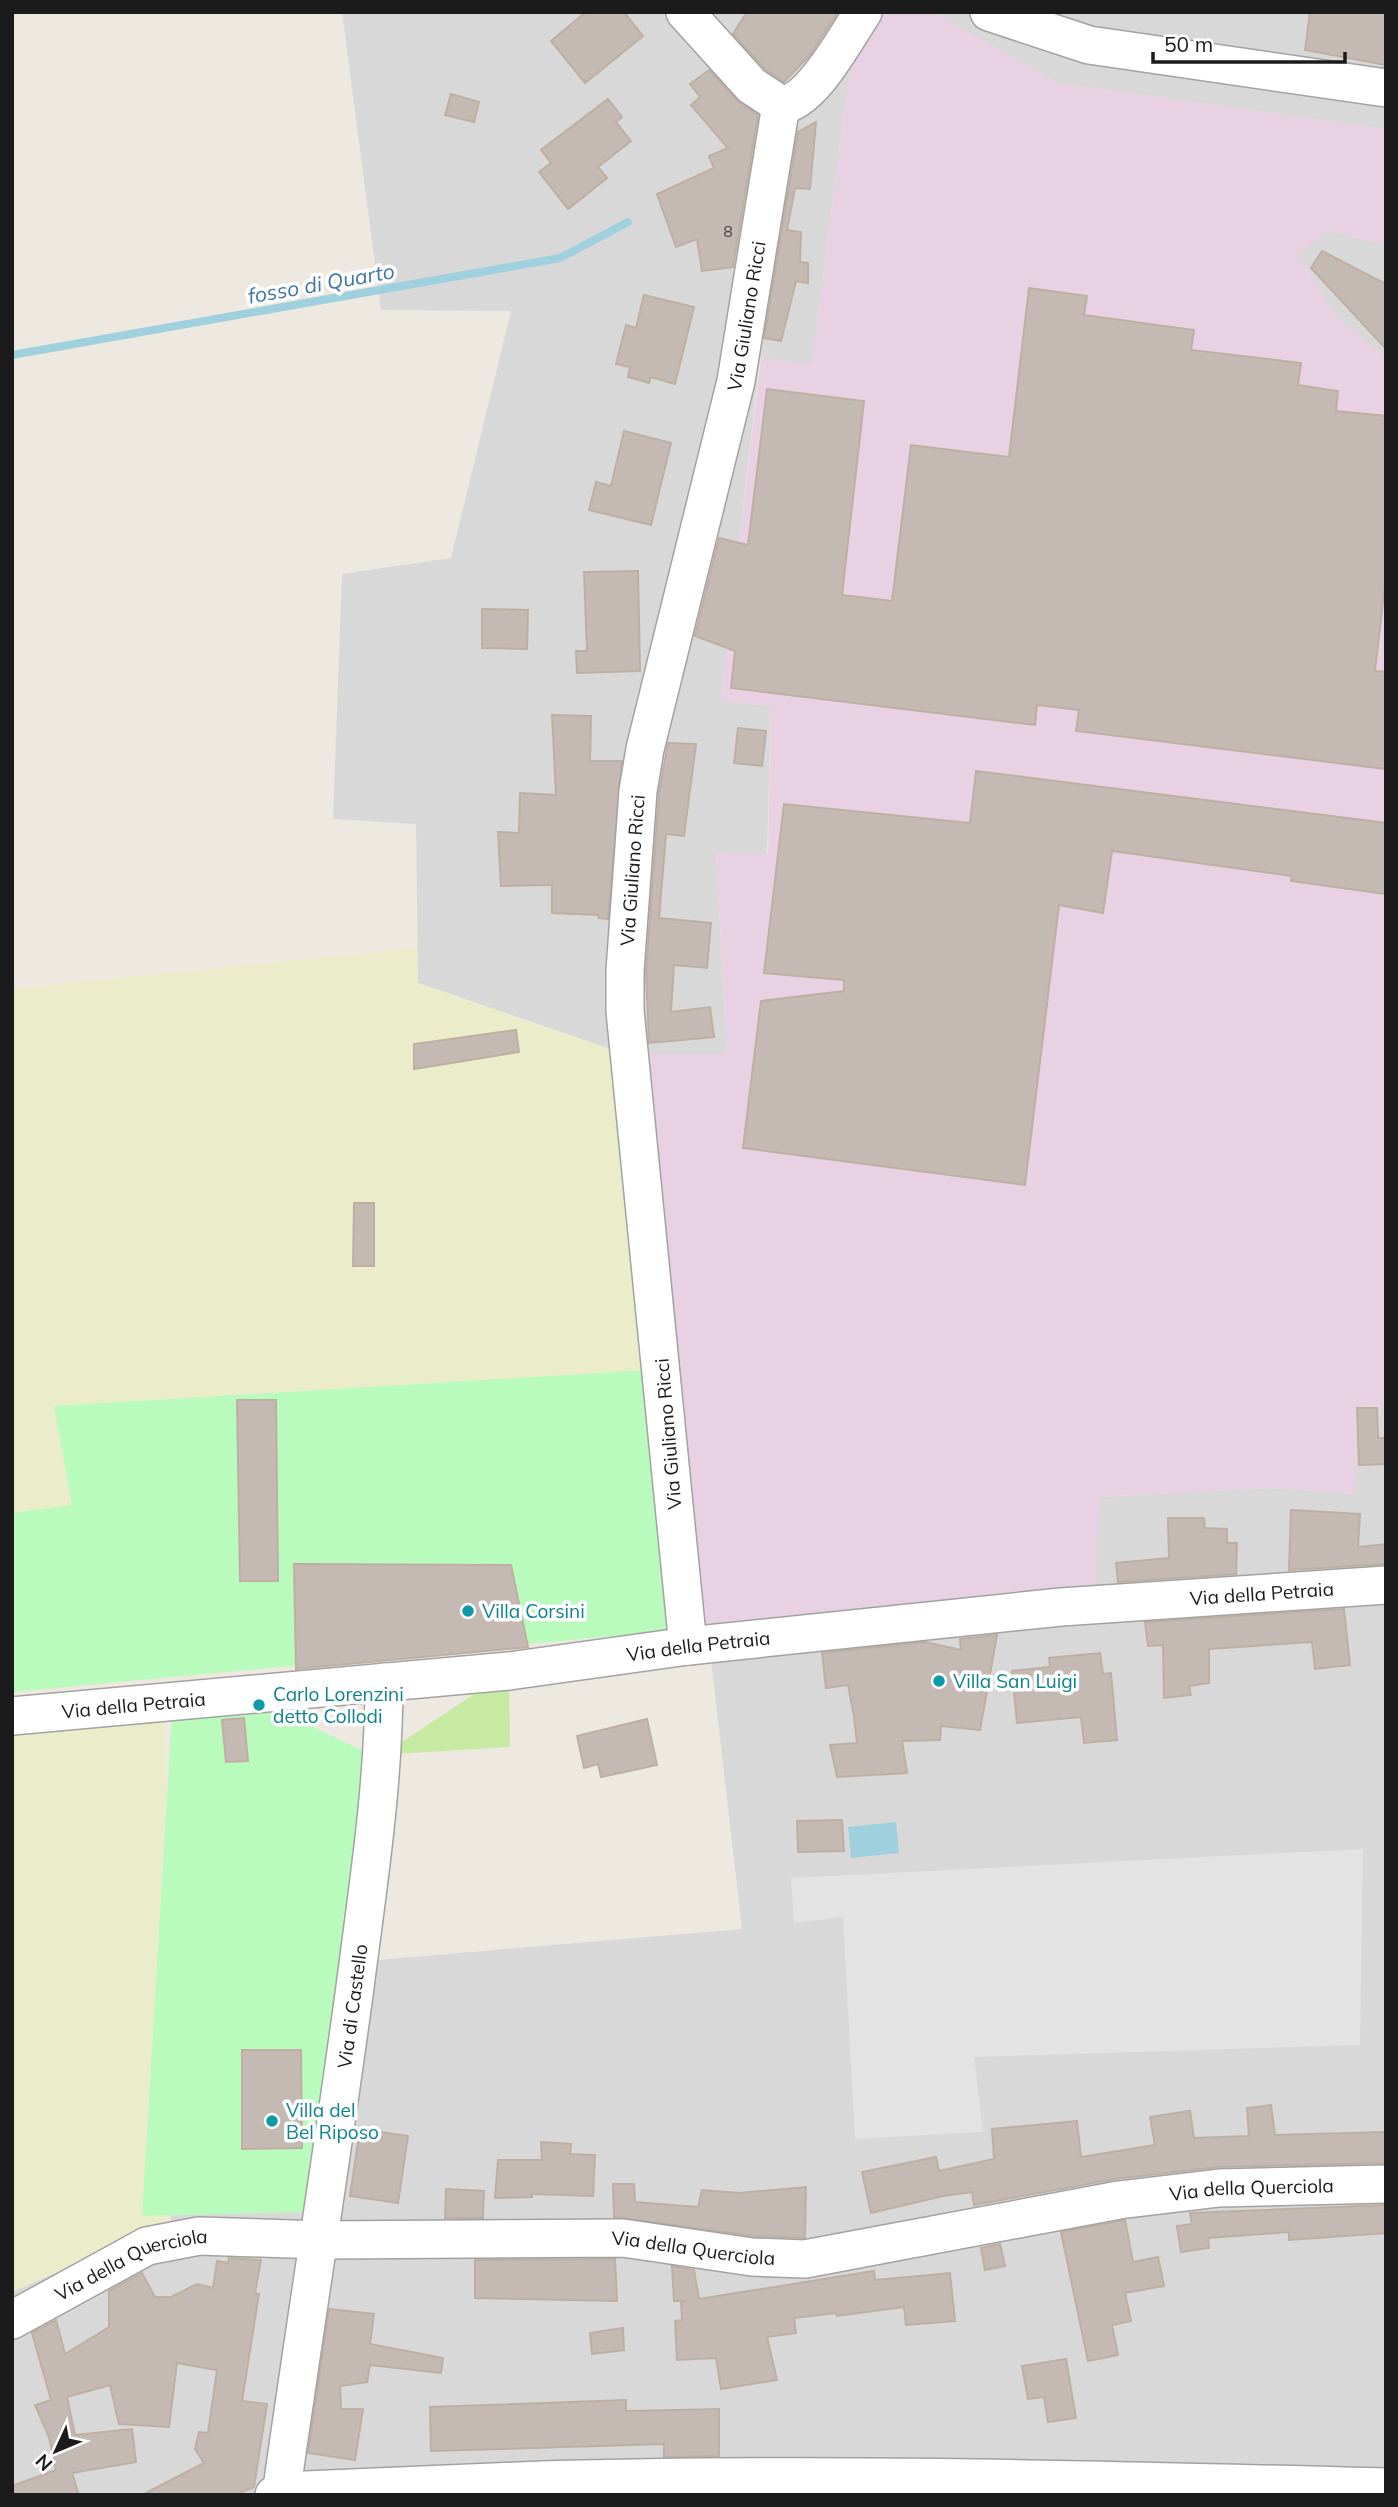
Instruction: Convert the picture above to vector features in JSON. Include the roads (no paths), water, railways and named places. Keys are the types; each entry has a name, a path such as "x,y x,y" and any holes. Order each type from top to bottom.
{"street":[{"path":"685,12 752,86 781,105 796,102 816,80 863,12"},
{"path":"989,12 1089,45 1386,88"},
{"name":"Via Giuliano Ricci","path":"688,1647 625,1011 625,971 638,791 645,749 736,381 781,105"},
{"name":"Via della Petraia","path":"12,1716 509,1671 688,1647 1061,1607 1386,1586"},
{"name":"Via di Castello","path":"279,2494 321,2240 384,1747 384,1682"},
{"name":"Via della Querciola","path":"12,2320 147,2246 199,2236 321,2240 624,2238 752,2258 805,2259 1119,2200 1219,2188 1386,2184"},
{"path":"279,2494 543,2480 773,2486 1386,2487"}],"water":[{"path":"896,1822 899,1853 851,1858 848,1827"}],"waterway":[{"name":"fosso di Quarto","path":"12,355 560,258 628,222"}],"place":[{"name":"Villa Corsini","path":"468,1611"},
{"name":"Villa San Luigi","path":"939,1681"},
{"name":"Carlo Lorenzini detto Collodi","path":"259,1705"},
{"name":"Villa del Bel Riposo","path":"272,2121"}]}
